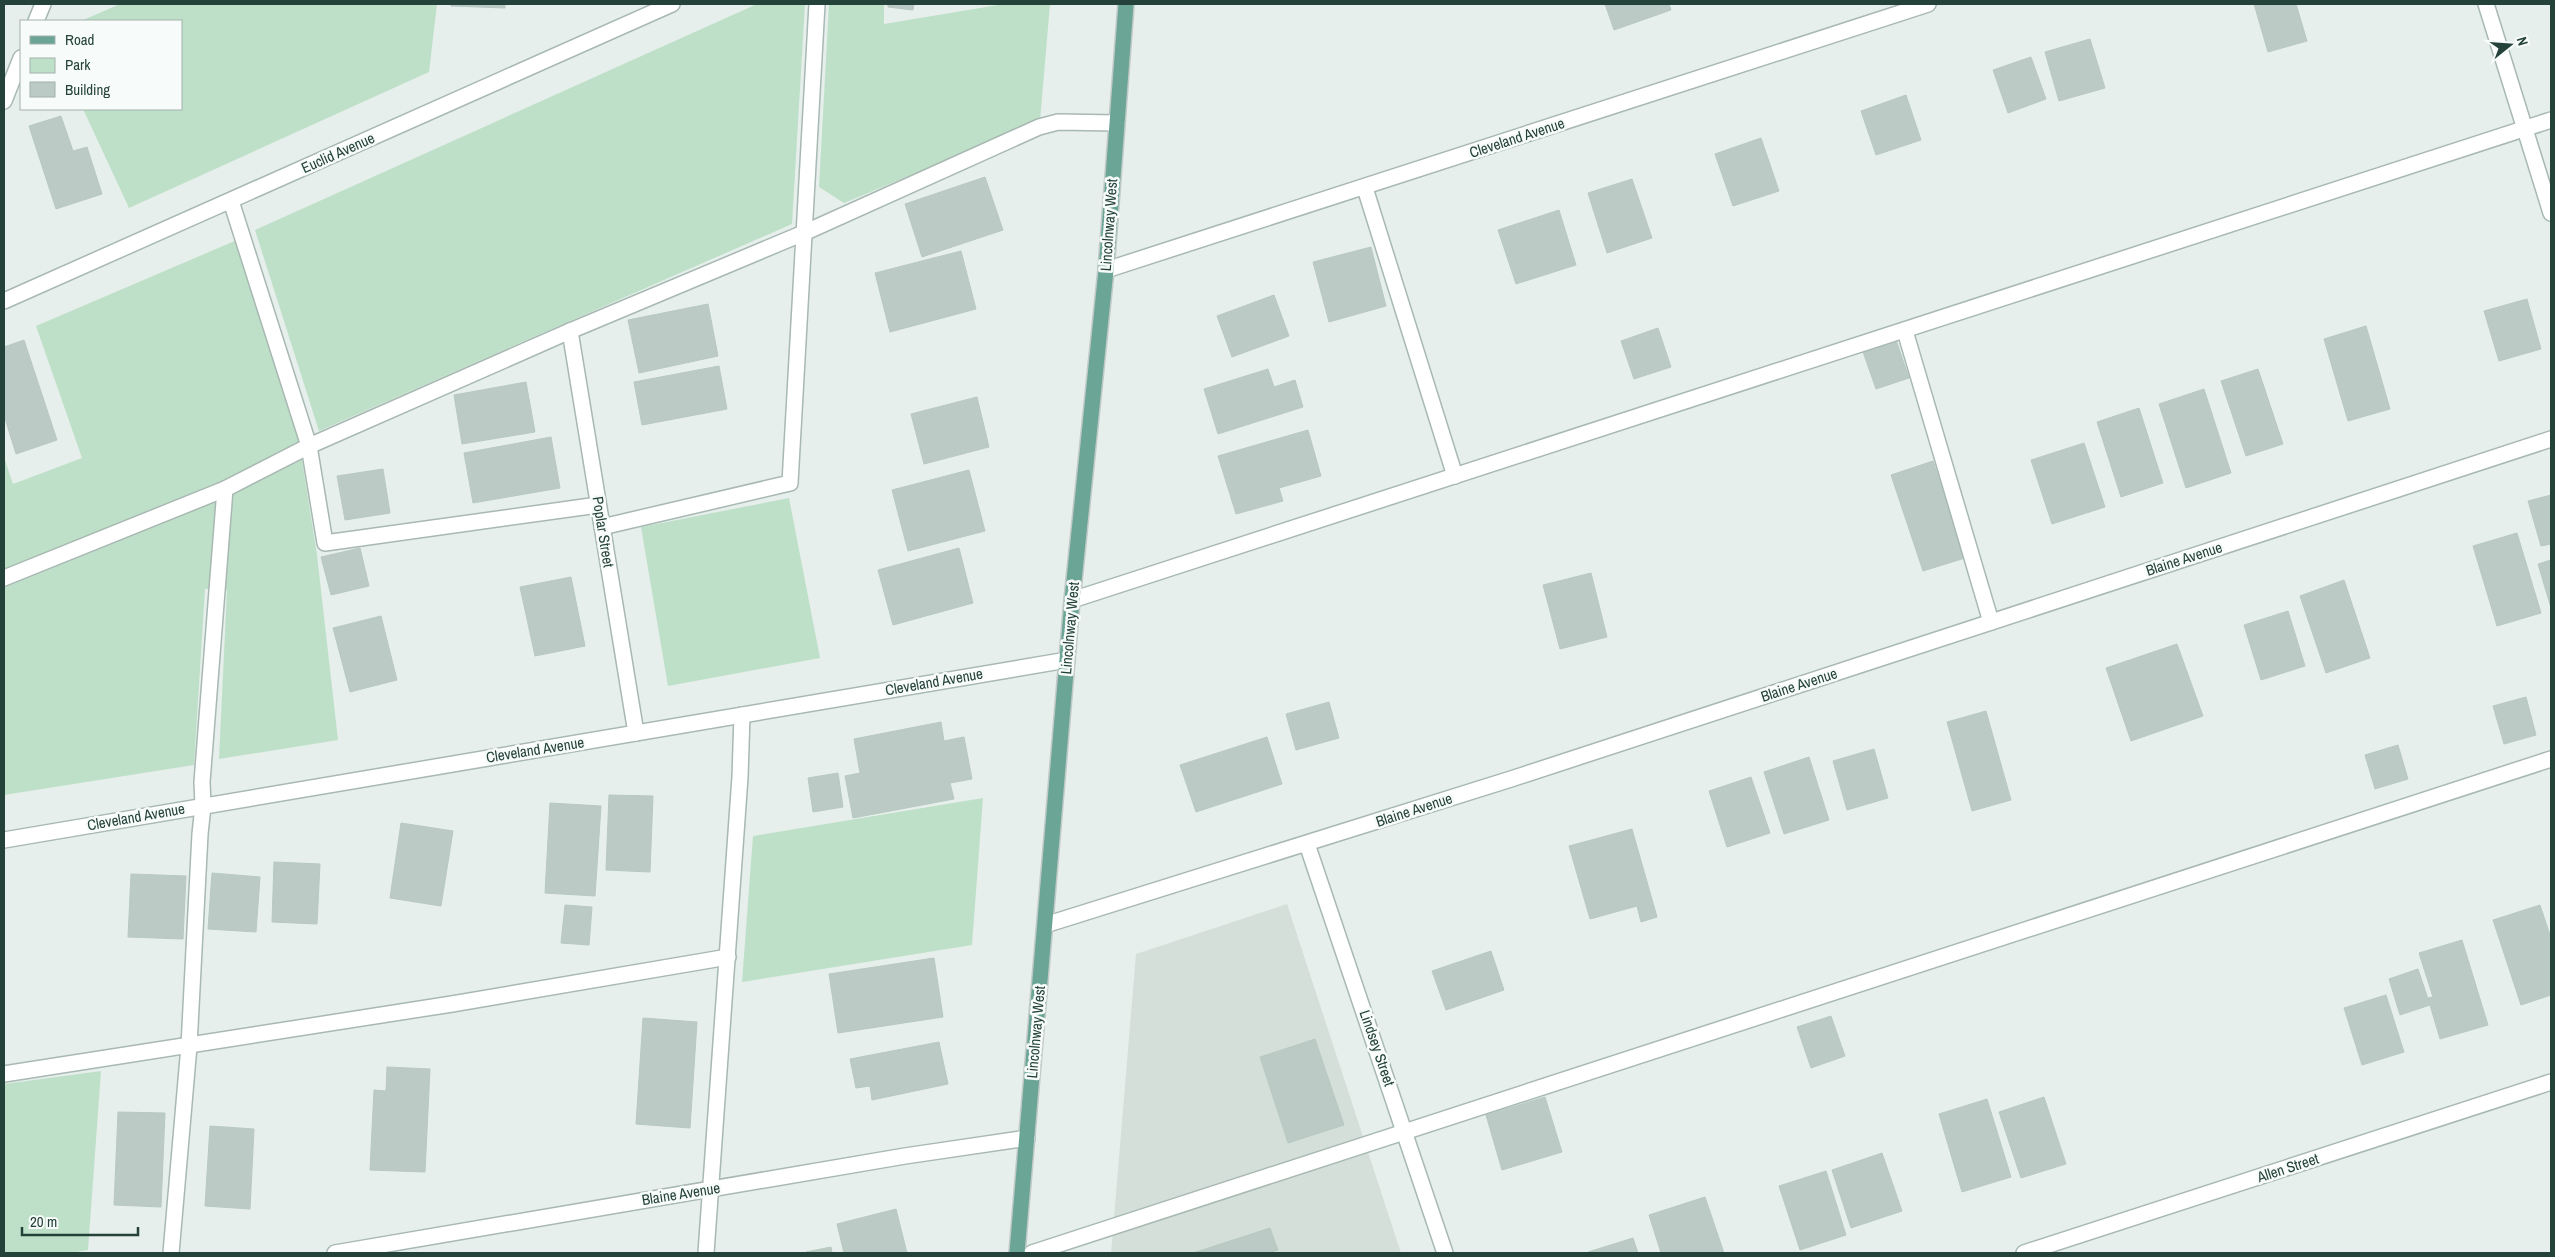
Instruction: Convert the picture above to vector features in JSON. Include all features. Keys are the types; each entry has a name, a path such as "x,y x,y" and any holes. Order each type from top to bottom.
{"main road":[{"name":"Lincolnway West","path":"1018,1253 1072,600 1106,270 1126,4"}],"street":[{"path":"36,20 43,4"},
{"name":"Euclid Avenue","path":"4,301 672,4"},
{"path":"602,526 790,483 806,232 817,4"},
{"name":"Cleveland Avenue","path":"1106,270 1365,188 1928,4"},
{"path":"2486,4 2551,213"},
{"path":"4,101 20,61"},
{"path":"1072,600 2551,120"},
{"path":"4,578 225,489 309,446 570,331 806,232 1003,145 1039,127 1058,122 1117,123"},
{"path":"1365,188 1455,476"},
{"path":"231,200 309,446 325,543 598,505"},
{"name":"Poplar Street","path":"570,331 636,733"},
{"path":"1905,331 1991,622"},
{"name":"Blaine Avenue","path":"1045,925 1307,844 2551,439"},
{"path":"171,1253 189,1046 203,806 202,782 225,489"},
{"name":"Cleveland Avenue","path":"4,840 1067,660"},
{"path":"706,1253 728,957 742,715"},
{"path":"1032,1253 2551,759"},
{"name":"Lindsey Street","path":"1307,844 1445,1253"},
{"path":"4,1074 452,1004 728,957"},
{"name":"Allen Street","path":"2024,1253 2551,1082"},
{"name":"Blaine Avenue","path":"335,1253 905,1156 1027,1138"}],"shaded area":[{"path":"1287,904 1401,1253 1111,1253 1136,954"}],"green space":[{"path":"120,4 437,4 429,72 129,208 83,110 182,110 182,20 83,20"},
{"path":"757,4 805,4 792,224 319,431 255,230"},
{"path":"829,4 884,4 884,24 1004,4 1050,4 1040,121 844,203 819,187"},
{"path":"237,240 299,441 317,555 338,740 219,759 227,590 205,589 194,765 4,795 4,457 13,484 82,458 36,326"},
{"path":"789,498 820,658 668,686 641,527"},
{"path":"983,798 972,945 742,982 753,836"},
{"path":"101,1071 88,1250 71,1253 4,1253 4,1084"}],"building":[{"path":"451,4 505,4 505,8 451,6"},
{"path":"888,4 914,4 913,10 888,7"},
{"path":"1605,4 1669,4 1671,10 1614,30"},
{"path":"2254,4 2296,4 2307,41 2268,52"},
{"path":"2090,39 2105,88 2059,101 2045,52"},
{"path":"2031,57 2046,99 2008,113 1993,70"},
{"path":"1906,95 1921,140 1876,155 1861,111"},
{"path":"61,116 73,151 87,147 102,194 56,209 29,126"},
{"path":"1761,138 1779,191 1733,206 1715,154"},
{"path":"985,177 1003,230 922,257 905,204"},
{"path":"1632,179 1652,238 1607,253 1588,193"},
{"path":"1559,210 1576,265 1516,284 1498,230"},
{"path":"1371,247 1386,306 1329,322 1313,262"},
{"path":"961,251 976,309 890,332 875,273"},
{"path":"1274,295 1289,336 1232,357 1217,316"},
{"path":"2527,299 2541,349 2499,361 2484,311"},
{"path":"708,304 718,356 639,373 628,320"},
{"path":"2366,326 2390,409 2348,421 2324,339"},
{"path":"1658,328 1671,367 1634,379 1621,341"},
{"path":"1895,337 1909,378 1876,389 1862,349"},
{"path":"24,340 57,440 16,454 4,415 4,347"},
{"path":"719,366 727,409 642,425 634,382"},
{"path":"1268,369 1274,387 1295,380 1303,407 1218,434 1204,389"},
{"path":"2258,369 2283,444 2246,456 2221,381"},
{"path":"526,382 535,432 462,444 454,395"},
{"path":"2204,389 2231,473 2186,488 2159,404"},
{"path":"977,397 989,447 924,464 911,414"},
{"path":"2139,408 2163,483 2121,497 2097,422"},
{"path":"1308,430 1321,476 1279,488 1283,501 1236,514 1218,456"},
{"path":"551,437 560,488 473,503 464,453"},
{"path":"2084,443 2105,507 2052,524 2031,460"},
{"path":"1933,461 1965,558 1923,571 1891,475"},
{"path":"383,469 390,513 345,520 337,476"},
{"path":"969,470 985,531 908,551 892,490"},
{"path":"2551,495 2551,544 2541,546 2528,501"},
{"path":"2517,533 2541,613 2497,626 2473,546"},
{"path":"360,548 369,586 331,595 321,557"},
{"path":"959,548 973,603 893,625 878,570"},
{"path":"2551,560 2551,608 2538,564"},
{"path":"1591,573 1607,637 1560,649 1543,585"},
{"path":"571,577 585,646 535,656 520,587"},
{"path":"2344,580 2370,658 2326,673 2300,596"},
{"path":"2288,611 2305,666 2261,680 2244,625"},
{"path":"381,616 397,680 350,692 333,628"},
{"path":"2177,644 2203,716 2131,741 2106,668"},
{"path":"2526,697 2536,735 2504,744 2493,706"},
{"path":"1329,702 1339,738 1296,750 1286,714"},
{"path":"1986,711 2011,800 1972,811 1947,722"},
{"path":"941,722 944,741 964,737 972,779 950,783 954,799 853,818 845,776 860,773 854,739"},
{"path":"1267,737 1282,784 1196,812 1180,765"},
{"path":"2398,745 2408,779 2375,789 2365,755"},
{"path":"1874,749 1888,798 1847,810 1833,761"},
{"path":"1809,757 1829,820 1784,834 1764,772"},
{"path":"838,773 843,807 813,812 808,778"},
{"path":"1751,777 1770,833 1727,847 1709,791"},
{"path":"609,795 653,796 650,872 606,870"},
{"path":"550,803 601,806 595,896 545,893"},
{"path":"401,823 453,831 441,906 390,898"},
{"path":"1632,829 1657,917 1641,922 1637,906 1590,919 1569,846"},
{"path":"274,862 320,864 317,924 272,922"},
{"path":"212,873 260,877 256,932 208,929"},
{"path":"131,874 186,876 183,939 128,937"},
{"path":"565,905 592,907 589,945 561,943"},
{"path":"2540,905 2551,938 2551,995 2521,1005 2493,920"},
{"path":"2462,940 2488,1025 2440,1039 2428,998 2433,997 2419,953"},
{"path":"1491,951 1504,990 1446,1010 1432,971"},
{"path":"934,958 943,1017 838,1033 829,974"},
{"path":"2418,969 2430,1005 2400,1015 2389,979"},
{"path":"2386,995 2404,1052 2362,1065 2344,1008"},
{"path":"1831,1016 1845,1056 1811,1068 1797,1027"},
{"path":"643,1018 697,1022 690,1128 636,1124"},
{"path":"1315,1039 1344,1125 1288,1143 1260,1057"},
{"path":"939,1042 948,1084 872,1100 870,1086 856,1088 850,1059"},
{"path":"387,1067 430,1069 425,1172 370,1170 374,1090 386,1091"},
{"path":"1545,1097 1562,1152 1502,1170 1486,1115"},
{"path":"2044,1097 2066,1164 2021,1178 1999,1112"},
{"path":"1987,1099 2011,1177 1962,1192 1939,1114"},
{"path":"118,1112 165,1113 161,1207 114,1205"},
{"path":"210,1126 254,1129 250,1209 205,1206"},
{"path":"1882,1153 1902,1211 1851,1228 1832,1170"},
{"path":"1826,1171 1846,1235 1800,1250 1779,1186"},
{"path":"1705,1197 1724,1253 1661,1253 1649,1215"},
{"path":"896,1209 907,1253 844,1253 837,1224"},
{"path":"1270,1228 1278,1250 1268,1253 1193,1253"},
{"path":"1633,1238 1638,1253 1588,1253 1588,1252"},
{"path":"831,1247 832,1253 806,1253 806,1252"}]}
